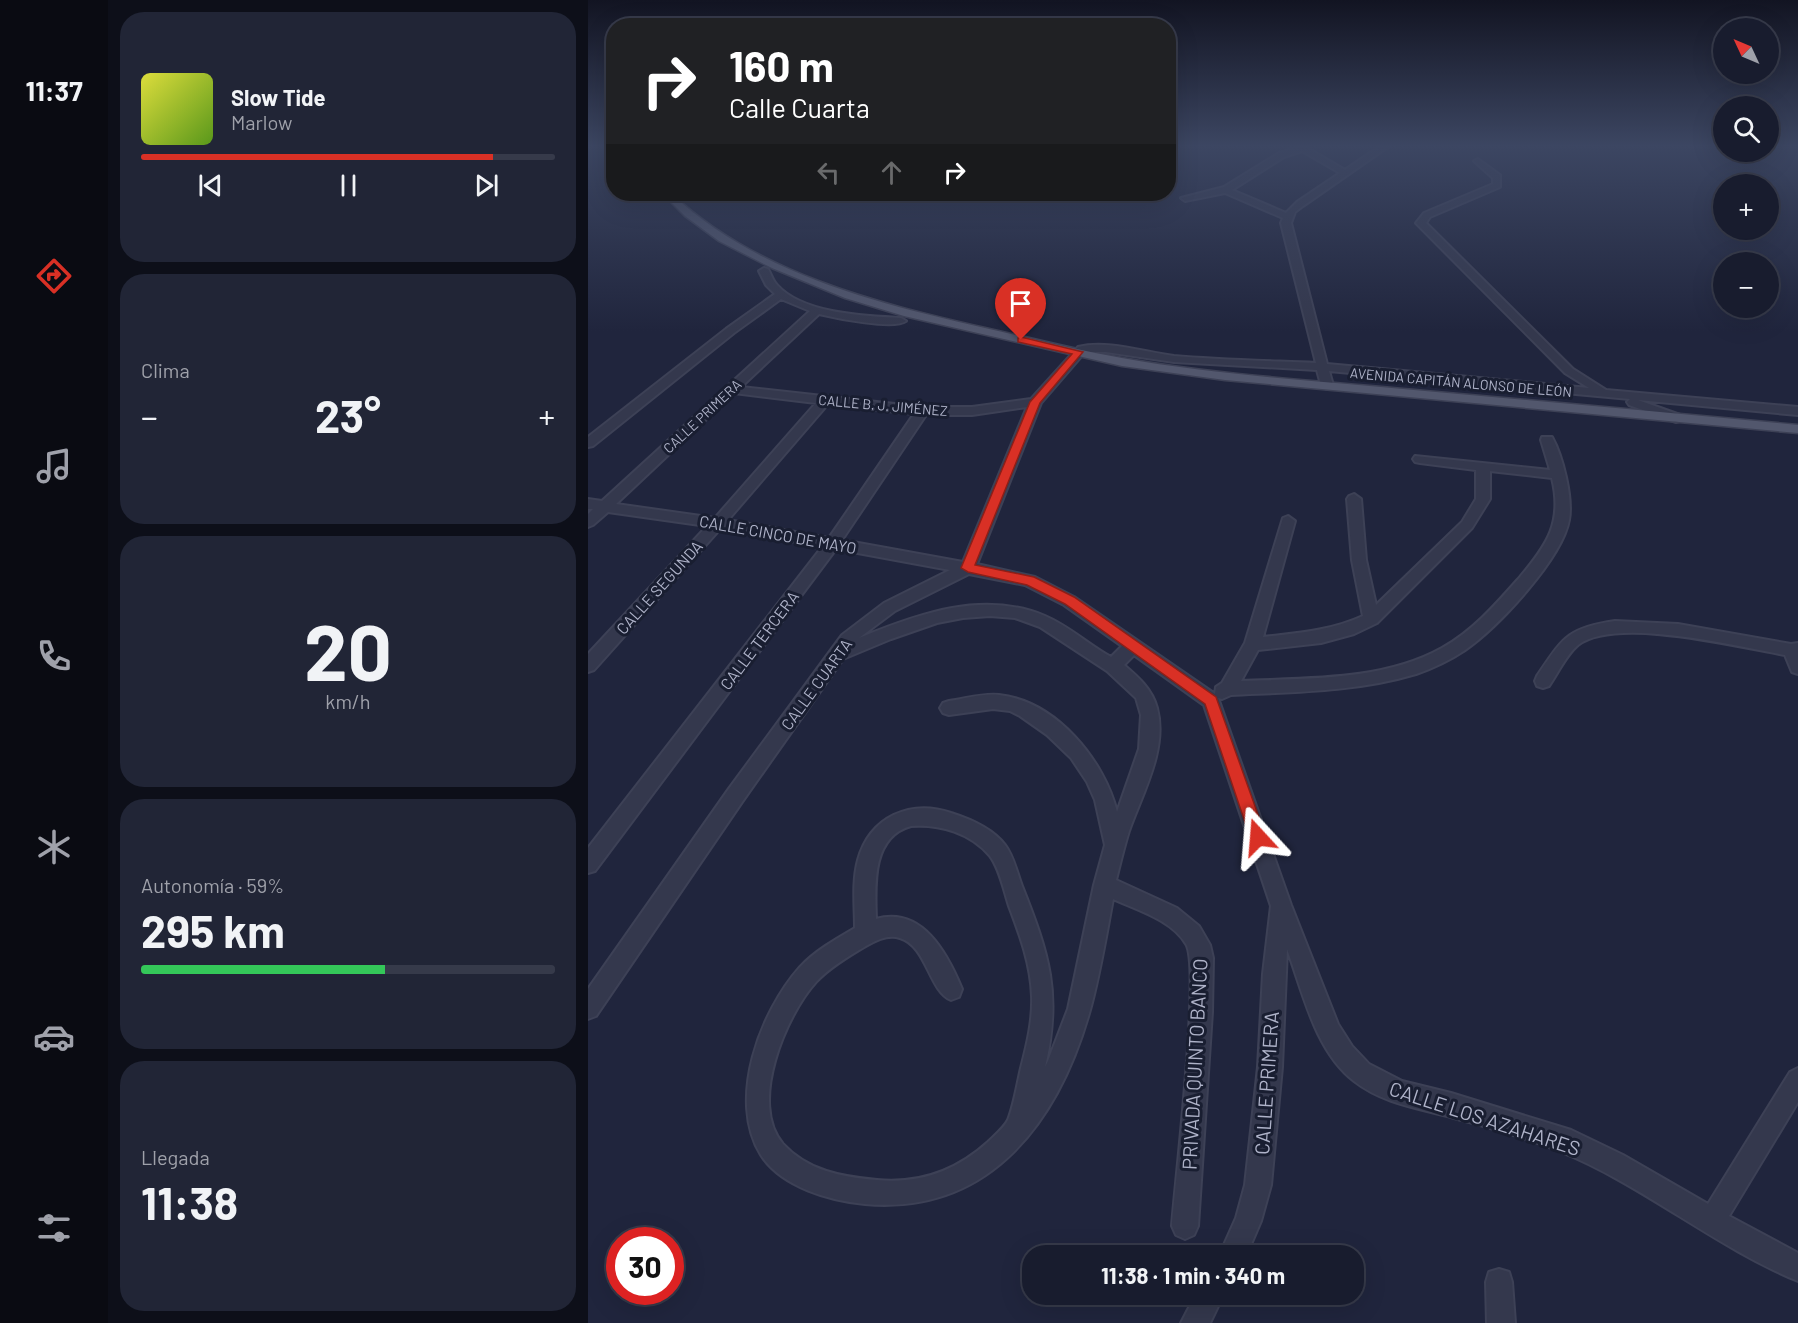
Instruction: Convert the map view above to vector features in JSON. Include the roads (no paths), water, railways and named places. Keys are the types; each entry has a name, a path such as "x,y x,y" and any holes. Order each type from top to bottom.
{"main road":[{"name":"AVENIDA CAPITÁN ALONSO DE LEÓN","path":"669,208 686,224 764,271 828,298 901,321 953,334 1180,371 1798,429"},
{"name":"AVENIDA CAPITÁN ALONSO DE LEÓN","path":"681,208 723,239 776,266 830,289 904,313 1076,355"}],"street":[{"path":"1265,208 1288,218"},
{"path":"1297,208 1288,218 1286,230 1327,385"},
{"path":"1444,208 1427,215 1421,223 1423,226 1569,371 1609,394 1676,418"},
{"path":"764,271 767,282 780,295 817,310 850,317 901,321"},
{"path":"588,443 730,331 780,295"},
{"name":"CALLE PRIMERA","path":"588,522 729,389 817,310"},
{"path":"1547,440 1559,475 1564,505 1556,542 1506,603 1455,648 1436,659 1374,677 1219,694 1133,645 1069,601 1030,581 968,568 1035,402 1076,355 1085,348 1174,359 1322,367 1798,411"},
{"name":"CALLE B. J. JIMÉNEZ","path":"729,389 922,411 972,411 1035,402"},
{"name":"CALLE SEGUNDA","path":"588,665 718,523 825,400"},
{"name":"CALLE TERCERA","path":"588,864 832,544 922,411"},
{"path":"1420,459 1559,475"},
{"path":"1253,644 1322,637 1348,630 1371,619 1467,525 1483,499 1483,467"},
{"path":"1354,500 1359,560 1371,619"},
{"name":"CALLE CINCO DE MAYO","path":"588,504 718,523 968,568"},
{"path":"1219,694 1253,644 1288,521"},
{"name":"CALLE CUARTA","path":"588,1008 735,796 848,639 872,618 968,568"},
{"path":"838,654 905,626 955,614 1010,611 1040,620 1113,666 1141,689 1150,711 1151,731 1140,777 1114,846 1104,885 1098,931 1084,995 1065,1056 1041,1097 1017,1129 982,1164 946,1184 895,1194 827,1185 794,1169 769,1146 759,1117 758,1094 766,1053 781,1012 803,980 824,960 866,933 887,927 908,930 931,952 951,989"},
{"path":"1543,681 1573,639 1587,631 1604,627 1634,626 1670,630 1794,649 1798,667"},
{"path":"1113,666 1133,645"},
{"name":"CALLE LOS AZAHARES","path":"1219,694 1281,905 1329,1030 1344,1054 1362,1072 1383,1086 1402,1093 1451,1105 1562,1139 1614,1164 1798,1268"},
{"path":"949,708 1000,702 1014,705 1035,715 1083,760 1095,777 1106,804 1114,846"},
{"path":"866,933 867,872 870,854 879,838 889,827 910,817 939,819 970,829 987,839 999,852 1028,928 1040,973 1043,999 1040,1031 1017,1129"},
{"name":"PRIVADA QUINTO BANCO","path":"1104,885 1170,915 1192,933 1199,945 1202,958 1201,1012 1185,1226"},
{"name":"CALLE PRIMERA","path":"1237,1245 1248,1221 1258,1185 1270,1067 1274,974 1281,905"},
{"path":"1712,1221 1798,1080"},
{"path":"1499,1282 1501,1323"},
{"path":"1195,1323 1205,1305"}]}
